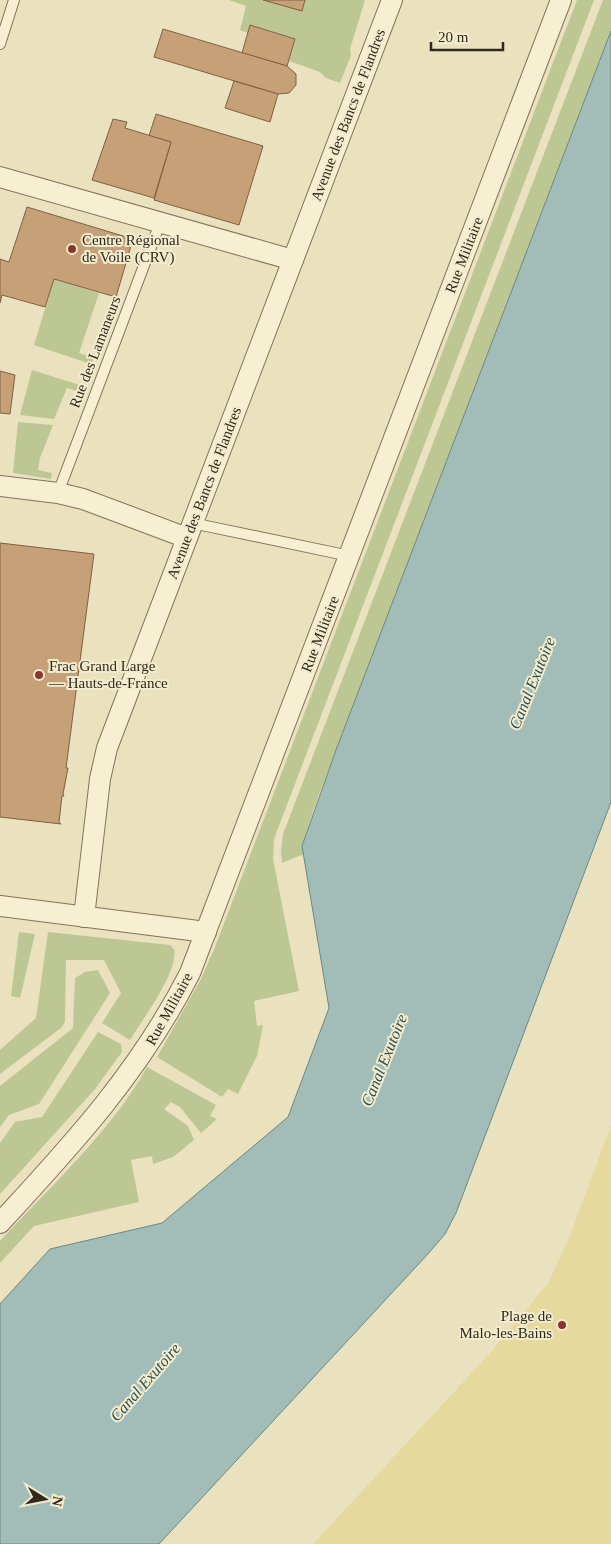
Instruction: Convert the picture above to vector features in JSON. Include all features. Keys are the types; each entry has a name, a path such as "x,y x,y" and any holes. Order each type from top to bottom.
{"street":[{"name":"Avenue des Bancs de Flandres","path":"84,917 103,763 113,730 392,0"},
{"name":"Rue Militaire","path":"0,1223 93,1120 128,1076 154,1037 181,989 206,932 561,0"},
{"path":"0,178 293,260"},
{"path":"0,486 83,498 189,531"},
{"path":"0,906 206,932"}],"lane":[{"path":"0,44 14,0"},
{"name":"Rue des Lamaneurs","path":"58,493 160,222"},
{"path":"189,531 350,556"}],"green space":[{"path":"229,0 365,0 350,49 351,55 340,83 326,78 320,72 289,61 295,39 251,25 248,33 240,30 246,6"},
{"path":"577,0 594,0 274,839 273,859 299,991 254,1001 257,1026 263,1025 257,1056 238,1094 228,1089 222,1097 157,1057 201,979 215,947"},
{"path":"603,0 611,0 611,31 322,788 306,834 304,854 282,863 283,834"},
{"path":"54,279 99,293 79,353 94,358 91,364 34,345"},
{"path":"32,370 86,387 84,393 67,388 54,419 20,415"},
{"path":"18,422 53,425 40,458 38,470 52,473 51,479 13,473"},
{"path":"19,932 35,934 20,998 11,996"},
{"path":"48,932 170,945 174,949 174,959 171,970 158,996 130,1040 102,1023 121,993 104,960 66,960 65,1022 61,1028 0,1074 0,1050 36,1018"},
{"path":"98,970 110,993 39,1104 9,1115 0,1127 0,1086 73,1028 75,978 85,972"},
{"path":"98,1032 121,1044 122,1052 95,1089 0,1194 0,1143 15,1122 42,1117"},
{"path":"147,1067 216,1105 210,1116 217,1119 201,1133 180,1107 171,1102 164,1109 188,1126 194,1140 173,1157 153,1164 152,1156 131,1160 139,1202 34,1226 0,1263 0,1241 99,1135 117,1113"}],"sand":[{"name":"Plage de Malo-les-Bains","path":"611,1125 611,1544 313,1544 491,1352 549,1282 569,1238"}],"water":[{"name":"Canal Exutoire","path":"611,31 611,802 456,1213 445,1234 427,1255 159,1544 0,1544 0,1304 50,1249 162,1223 288,1117 329,1008 302,846 336,750"}],"building":[{"path":"263,0 305,0 302,11"},
{"path":"250,25 295,39 287,66 242,53"},
{"path":"163,29 287,66 296,74 296,85 289,93 278,94 154,57"},
{"path":"234,81 278,94 270,122 225,108"},
{"path":"156,114 263,146 239,225 154,200 171,142 149,136"},
{"path":"113,119 127,122 125,128 171,142 154,198 92,180"},
{"name":"Centre Régional de Voile (CRV)","path":"27,207 133,239 116,297 54,279 45,307 2,295 0,303 0,259 9,262"},
{"path":"0,371 15,375 10,414 0,413"},
{"name":"Frac Grand Large — Hauts-de-France","path":"0,543 94,554 66,768 68,768 64,796 62,796 59,822 61,824 0,817"}],"place":[{"name":"Centre Régional de Voile (CRV)","path":"72,249"},
{"name":"Frac Grand Large — Hauts-de-France","path":"39,675"},
{"name":"Plage de Malo-les-Bains","path":"562,1325"}]}
